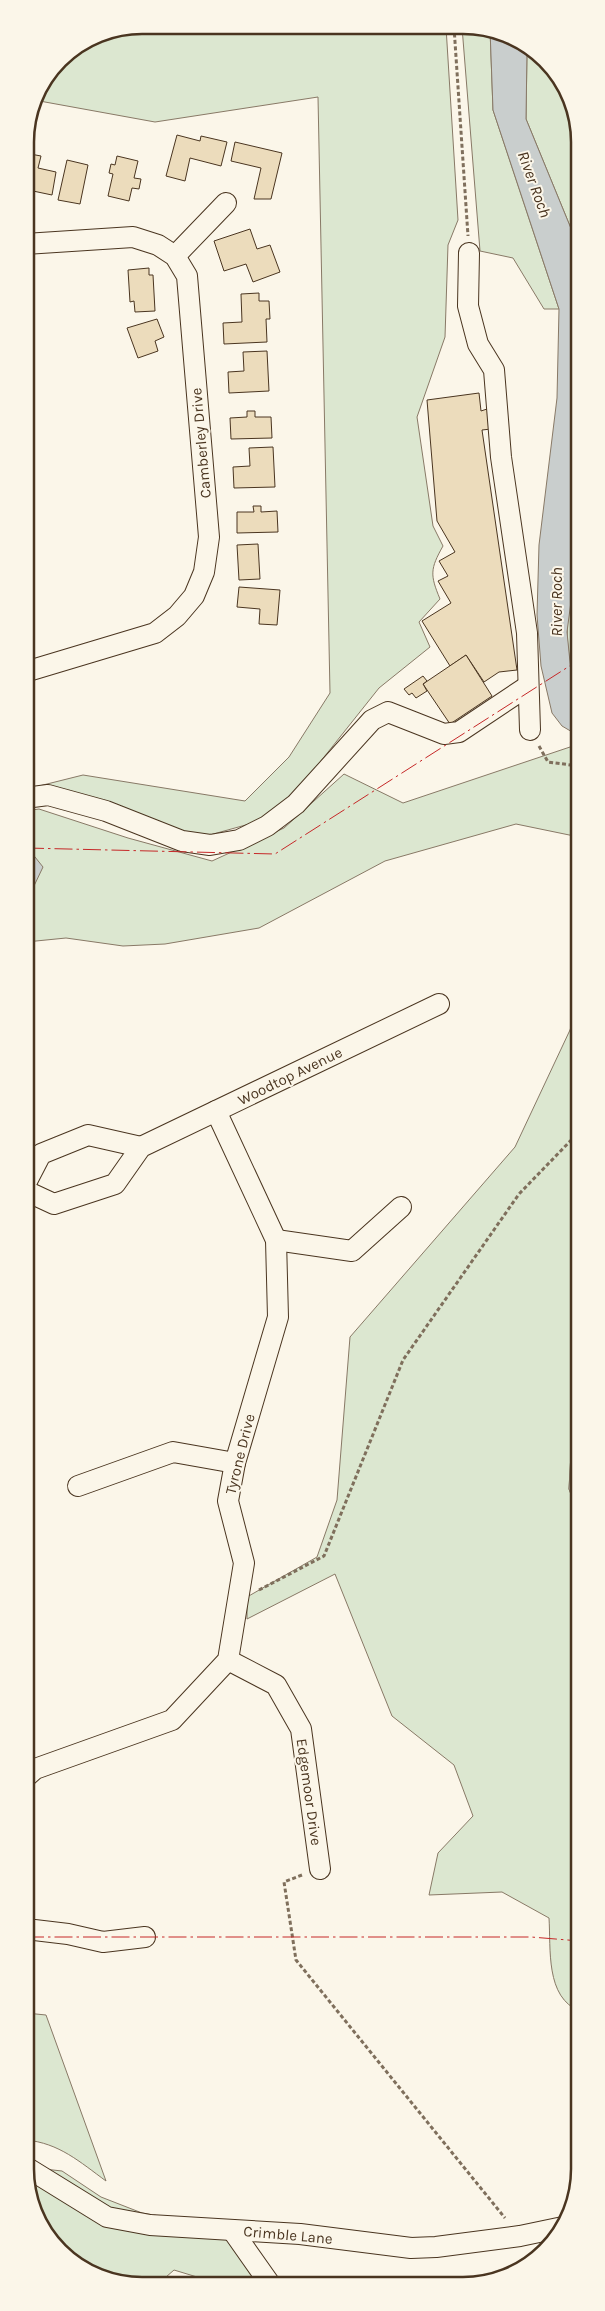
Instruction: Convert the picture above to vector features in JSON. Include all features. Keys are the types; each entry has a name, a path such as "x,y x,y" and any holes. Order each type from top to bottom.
{"street":[{"path":"175,256 227,203"},
{"name":"Camberley Drive","path":"34,243 133,237 158,245 175,256 188,276 209,538 204,572 194,596 177,616 155,632 34,670"},
{"path":"469,253 468,306 478,344 494,370 501,457 527,633 530,730"},
{"path":"34,797 48,794 106,811 182,841 210,845 238,840 267,826 296,804 372,720 388,712 444,734 459,732 528,686"},
{"name":"Woodtop Avenue","path":"34,1195 54,1204 115,1184 141,1147 439,1004"},
{"name":"Tyrone Drive","path":"216,1111 276,1240 278,1317 235,1463 228,1501 244,1563 236,1602 228,1660"},
{"path":"34,1168 41,1154 88,1135 141,1147"},
{"path":"276,1240 352,1251 401,1207"},
{"path":"78,1486 172,1452 235,1463"},
{"path":"34,1766 172,1720 228,1660"},
{"name":"Edgemoor Drive","path":"228,1660 276,1685 301,1728 320,1870"},
{"path":"34,1930 68,1934 103,1942 145,1937"},
{"name":"Crimble Lane","path":"34,2172 107,2217 150,2225 300,2234 411,2248 436,2248 553,2230"},
{"path":"232,2230 265,2277"}],"path":[{"path":"454,34 469,253"},
{"path":"530,730 548,762 571,765"},
{"path":"236,1602 324,1556 403,1360 519,1194 571,1140"},
{"path":"320,1870 284,1882 296,1960 520,2236"}],"green space":[{"path":"134,34 446,34 458,220 448,245 445,337 417,417 433,526 443,546 433,572 434,584 440,599 419,622 430,647 379,688 301,786 260,821 199,838 34,791 34,787 83,775 245,801 289,757 330,693 318,97 155,122 41,101 60,70 70,60 100,42 120,36"},
{"path":"463,34 490,37 493,110 559,309 544,309 513,258 480,251"},
{"path":"527,55 545,70 557,88 568,113 571,141 571,229 526,119"},
{"path":"571,589 571,665 567,633"},
{"path":"571,747 571,835 516,824 385,861 259,928 165,944 123,946 66,938 34,941 34,810 39,809 128,838 212,861 284,828 344,774 403,803"},
{"path":"571,1027 571,1454 569,1489 571,1494 571,2006 561,1995 555,1984 550,1957 549,1918 502,1892 429,1895 438,1853 473,1816 454,1765 392,1716 335,1574 247,1619 247,1597 317,1557 337,1500 350,1337 515,1147"},
{"path":"34,2014 46,2015 106,2181 69,2154 34,2141"},
{"path":"34,2168 62,2171 101,2197 142,2213 217,2226 255,2277 197,2277 174,2270 166,2277 113,2274 87,2263 76,2255 65,2246 48,2224 39,2204"}],"water":[{"name":"River Roch","path":"490,37 518,48 527,55 526,119 571,229 571,601 567,632 571,672 571,731 562,726 552,713 541,666 537,615 539,545 557,398 559,309 493,110"},
{"path":"34,856 43,867 34,886"},
{"path":"571,1454 571,1494 569,1489"}],"building":[{"path":"177,135 200,141 201,136 227,142 221,166 190,158 185,181 166,176"},
{"path":"235,142 282,153 271,199 254,199 261,168 231,161"},
{"path":"34,155 41,156 38,168 56,172 52,195 34,191"},
{"path":"117,156 138,161 134,178 141,179 139,189 132,188 129,201 108,196 113,174 109,173 111,164 115,165"},
{"path":"67,160 88,165 80,204 58,200"},
{"path":"250,229 257,249 270,245 280,272 253,282 246,264 224,271 214,241"},
{"path":"149,268 149,275 153,275 155,311 135,312 134,301 130,302 128,270"},
{"path":"259,293 259,301 269,301 270,319 266,319 267,342 224,344 223,323 242,322 241,294"},
{"path":"157,319 164,337 155,341 158,351 138,358 127,328"},
{"path":"267,351 269,391 229,393 228,372 244,371 243,352"},
{"path":"479,393 481,411 490,408 491,429 482,430 517,670 499,672 484,682 466,655 450,666 422,621 451,603 438,581 448,576 439,561 455,552 437,521 427,400"},
{"path":"247,411 255,411 255,417 271,417 272,438 231,439 230,418 247,417"},
{"path":"273,447 275,487 234,488 233,467 250,466 249,448"},
{"path":"253,506 261,506 261,512 277,511 278,532 237,533 237,512 254,512"},
{"path":"258,544 260,579 239,580 237,545"},
{"path":"239,587 280,590 277,625 259,624 260,609 237,607"},
{"path":"466,655 492,696 450,724 423,684"},
{"path":"423,676 427,681 423,684 427,691 416,698 412,693 409,695 404,689"}],"power":[{"path":"34,848 275,854 571,665"},
{"path":"34,1937 531,1937 571,1940"}]}
